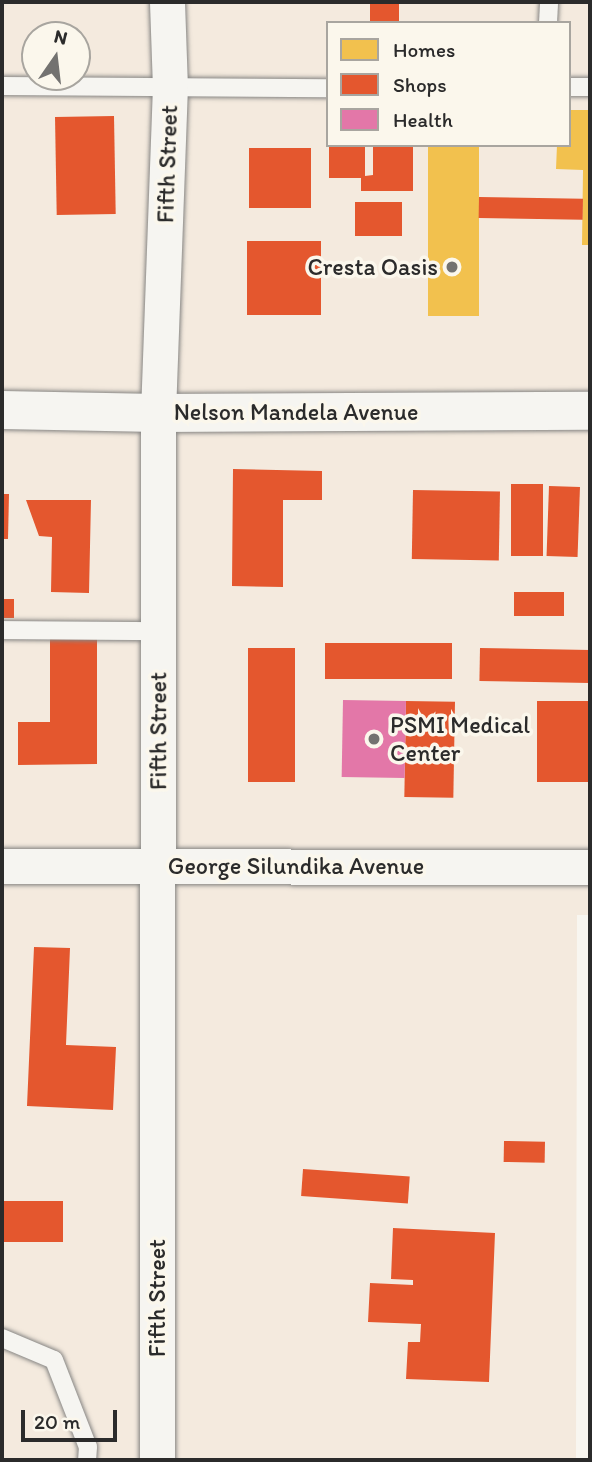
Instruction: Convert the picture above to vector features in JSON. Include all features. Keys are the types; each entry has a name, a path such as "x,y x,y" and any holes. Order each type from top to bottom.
{"main road":[{"name":"Nelson Mandela Avenue","path":"2,410 590,411"}],"street":[{"name":"Fifth Street","path":"157,1460 158,412 170,88 167,2"},
{"name":"George Silundika Avenue","path":"2,866 590,867"}],"lane":[{"path":"548,21 549,2"},
{"path":"2,86 326,88"},
{"path":"571,87 590,87"},
{"path":"2,630 158,631"},
{"path":"2,1338 54,1360 88,1447 87,1460"}],"shaded area":[{"path":"2,2 590,2 590,915 577,915 576,1460 2,1460"}],"building: Homes":[{"path":"571,110 590,110 590,245 582,245 583,170 556,169 557,147 571,147"},
{"name":"Cresta Oasis","path":"428,147 479,147 479,316 428,316"}],"building: Shops":[{"path":"370,2 399,2 399,21 370,21"},
{"path":"114,116 116,214 57,215 55,117"},
{"path":"329,147 365,147 365,176 373,175 373,147 413,147 413,191 361,191 361,178 329,178"},
{"path":"249,148 311,148 311,208 249,208"},
{"path":"479,197 583,199 583,220 479,218"},
{"path":"355,202 402,202 402,236 355,236"},
{"path":"247,241 321,241 321,315 247,315"},
{"path":"233,469 322,471 322,500 283,500 283,587 232,586"},
{"path":"511,484 543,484 543,556 511,556"},
{"path":"549,486 580,487 578,557 547,556"},
{"path":"413,490 500,492 499,561 412,559"},
{"path":"2,494 9,494 8,539 2,539"},
{"path":"26,500 91,500 89,593 51,592 52,537 39,536"},
{"path":"514,592 564,592 564,616 514,616"},
{"path":"2,599 14,599 14,618 2,618"},
{"path":"97,632 97,764 18,765 18,722 50,722 50,633"},
{"path":"325,643 452,643 452,679 325,679"},
{"path":"248,648 295,648 295,782 248,782"},
{"path":"480,648 590,650 589,683 479,681"},
{"path":"406,701 455,702 453,798 404,797"},
{"path":"537,701 590,701 590,782 537,782"},
{"path":"34,947 70,948 66,1045 116,1047 113,1110 27,1106"},
{"path":"504,1141 545,1142 545,1163 504,1162"},
{"path":"303,1169 410,1176 408,1203 301,1196"},
{"path":"2,1201 63,1201 63,1242 2,1242"},
{"path":"393,1228 495,1233 489,1382 406,1379 408,1342 420,1342 421,1324 368,1322 370,1283 413,1285 413,1280 391,1279"}],"building: Health":[{"name":"PSMI Medical Center","path":"343,700 406,701 405,778 342,777"}],"place":[{"name":"Cresta Oasis","path":"452,267"},
{"name":"PSMI Medical Center","path":"374,739"}]}
